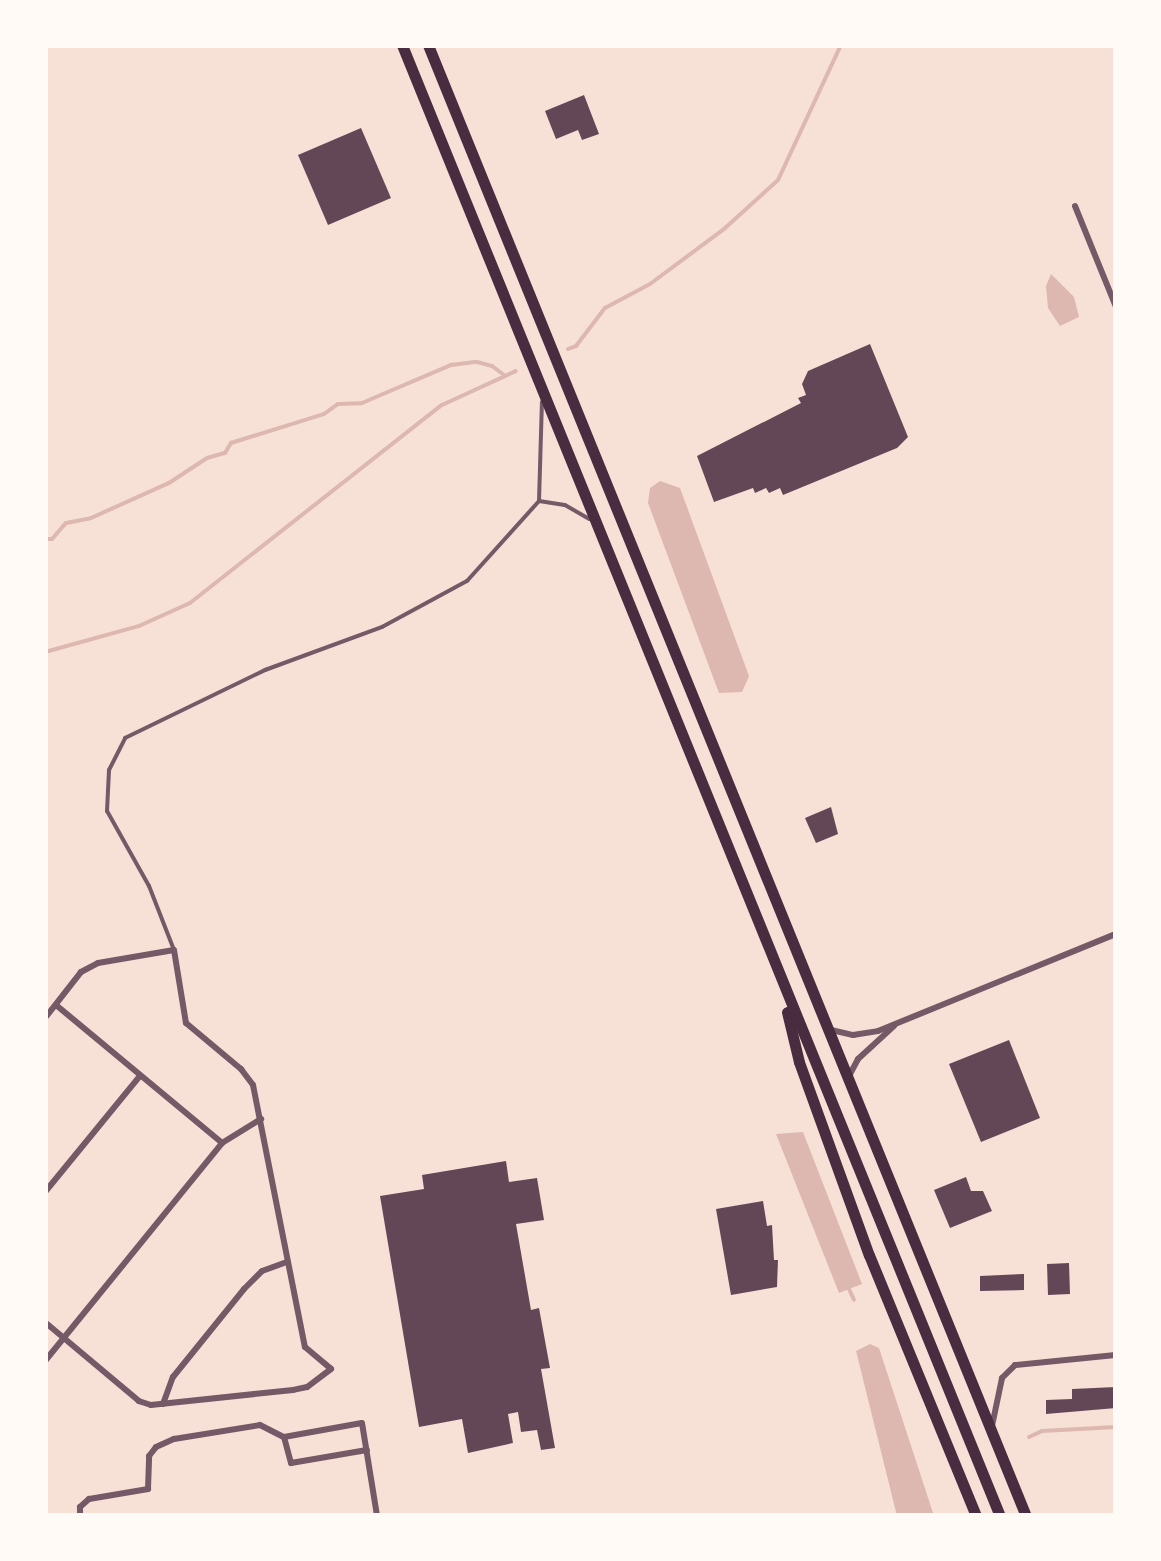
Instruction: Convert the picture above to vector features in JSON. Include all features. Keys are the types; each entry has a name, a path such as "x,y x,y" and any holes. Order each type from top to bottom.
{"highway":[{"path":"402,45 1000,1516"},
{"path":"428,45 1026,1516"},
{"path":"776,964 799,1062 830,1151 976,1516"}],"street":[{"path":"1075,206 1116,307"},
{"path":"826,1029 852,1036 898,1022 1116,934"},
{"path":"45,1018 81,972 98,963 174,950 186,1023 241,1069 253,1085 304,1347 331,1368 307,1387 163,1405 140,1401 45,1322"},
{"path":"56,1005 222,1144"},
{"path":"847,1081 858,1059 898,1022"},
{"path":"45,1192 140,1077"},
{"path":"45,1361 222,1144 261,1119"},
{"path":"163,1405 173,1377 244,1289 262,1271 287,1262"},
{"path":"992,1427 1002,1378 1015,1365 1116,1355"},
{"path":"80,1516 80,1507 89,1500 148,1489 149,1456 164,1442 260,1426 284,1437 362,1423 377,1516"},
{"path":"284,1437 291,1463 367,1450"}],"lane":[{"path":"174,950 149,886 106,811 110,770 125,738 265,670 382,626 466,581 539,501 543,398"},
{"path":"539,501 564,505 593,521"}],"shaded area":[{"path":"1051,274 1074,297 1079,317 1060,326 1048,308 1046,286"},
{"path":"660,481 680,488 749,676 742,692 719,693 648,503 650,488"},
{"path":"803,1132 862,1284 839,1293 776,1134"},
{"path":"870,1344 879,1348 934,1516 897,1516 856,1351"}],"building":[{"path":"584,95 599,134 582,140 578,130 556,139 545,111"},
{"path":"361,128 391,198 328,225 298,155"},
{"path":"870,344 908,437 897,448 783,495 780,488 755,493 753,488 714,502 697,456 801,403 798,398 806,395 802,384 808,371"},
{"path":"831,807 838,834 816,843 805,818"},
{"path":"1009,1040 1040,1118 981,1142 949,1064"},
{"path":"506,1161 509,1182 537,1178 544,1220 516,1224 531,1310 539,1308 550,1368 541,1369 555,1448 541,1450 537,1430 521,1432 518,1412 508,1414 513,1443 468,1453 462,1419 419,1427 380,1196 424,1189 422,1175"},
{"path":"966,1177 971,1191 983,1191 992,1211 950,1228 934,1190"},
{"path":"763,1201 767,1226 772,1225 774,1260 778,1260 777,1287 731,1295 716,1209"},
{"path":"1069,1263 1070,1294 1048,1295 1047,1264"},
{"path":"1024,1274 1024,1290 980,1291 980,1276"},
{"path":"1116,1387 1116,1408 1046,1414 1046,1400 1072,1399 1072,1389"}],"waterway":[{"path":"568,349 576,346 605,308 650,284 724,229 778,180 841,45"},
{"path":"45,539 52,539 66,523 91,518 169,483 207,458 225,453 231,443 324,414 338,404 362,403 451,365 477,362 504,375"},
{"path":"45,652 139,626 190,603 442,405 516,371"},
{"path":"848,1287 854,1300"},
{"path":"1029,1437 1042,1431 1116,1427"}]}
